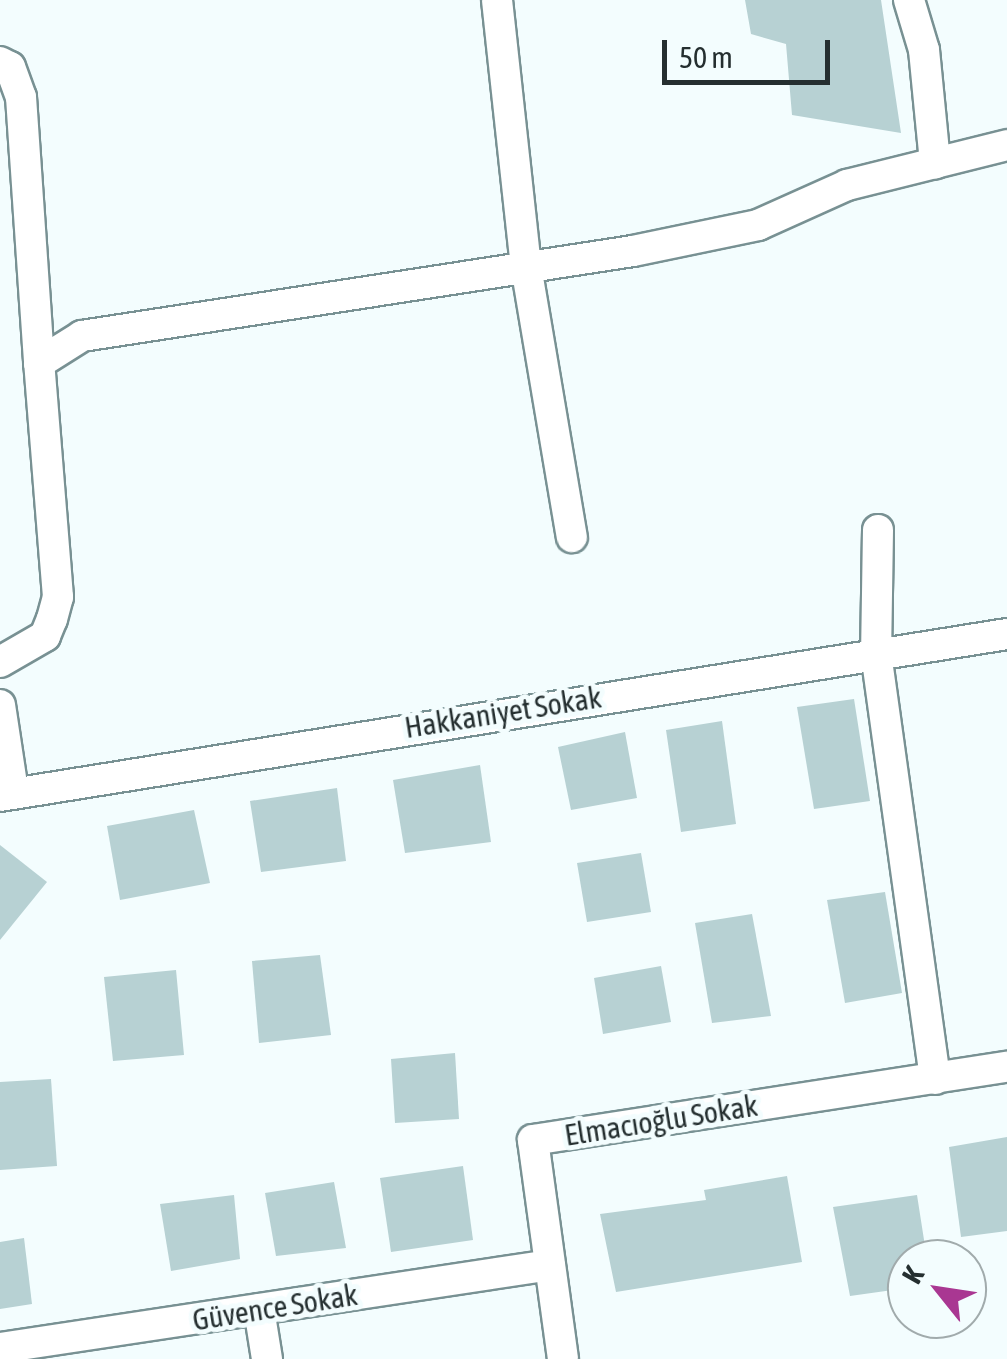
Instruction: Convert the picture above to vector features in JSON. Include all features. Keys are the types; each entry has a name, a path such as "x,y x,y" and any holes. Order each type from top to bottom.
{"street":[{"path":"497,0 526,266 572,537"},
{"path":"910,0 924,50 935,163"},
{"path":"0,62 10,67 21,97 58,596 45,636 0,662"},
{"path":"39,362 82,336 154,321 526,266 758,225 847,185 1007,145"},
{"path":"878,530 876,653 935,1079"},
{"name":"Hakkaniyet Sokak","path":"6,794 1007,634"},
{"path":"0,705 6,794"},
{"name":"Elmacıoğlu Sokak","path":"563,1359 533,1140 1007,1067"},
{"name":"Güvence Sokak","path":"21,1351 550,1264"},
{"path":"259,1310 267,1359"}],"building":[{"path":"745,0 881,0 901,133 792,115 786,44 751,34"},
{"path":"854,699 870,801 814,809 797,707"},
{"path":"722,721 736,824 681,832 666,730"},
{"path":"625,732 637,798 571,810 558,747"},
{"path":"480,765 491,842 405,853 393,780"},
{"path":"337,788 346,861 261,872 250,801"},
{"path":"194,810 210,883 120,900 107,826"},
{"path":"0,845 47,882 0,940"},
{"path":"641,853 651,912 587,922 577,863"},
{"path":"885,892 902,993 845,1003 827,900"},
{"path":"752,914 771,1016 712,1023 695,923"},
{"path":"320,955 331,1035 259,1043 252,961"},
{"path":"661,966 671,1022 603,1034 594,978"},
{"path":"176,970 184,1055 113,1061 104,977"},
{"path":"455,1053 459,1119 395,1123 391,1059"},
{"path":"51,1079 57,1166 0,1170 0,1082"},
{"path":"1007,1137 1007,1231 961,1237 949,1147"},
{"path":"463,1166 473,1240 391,1252 380,1178"},
{"path":"787,1176 802,1262 616,1292 600,1214 706,1200 704,1190"},
{"path":"334,1182 346,1248 276,1256 265,1193"},
{"path":"234,1195 240,1259 171,1271 160,1204"},
{"path":"917,1195 924,1239 887,1239 887,1291 850,1296 833,1207"},
{"path":"24,1238 32,1304 0,1309 0,1242"}]}
